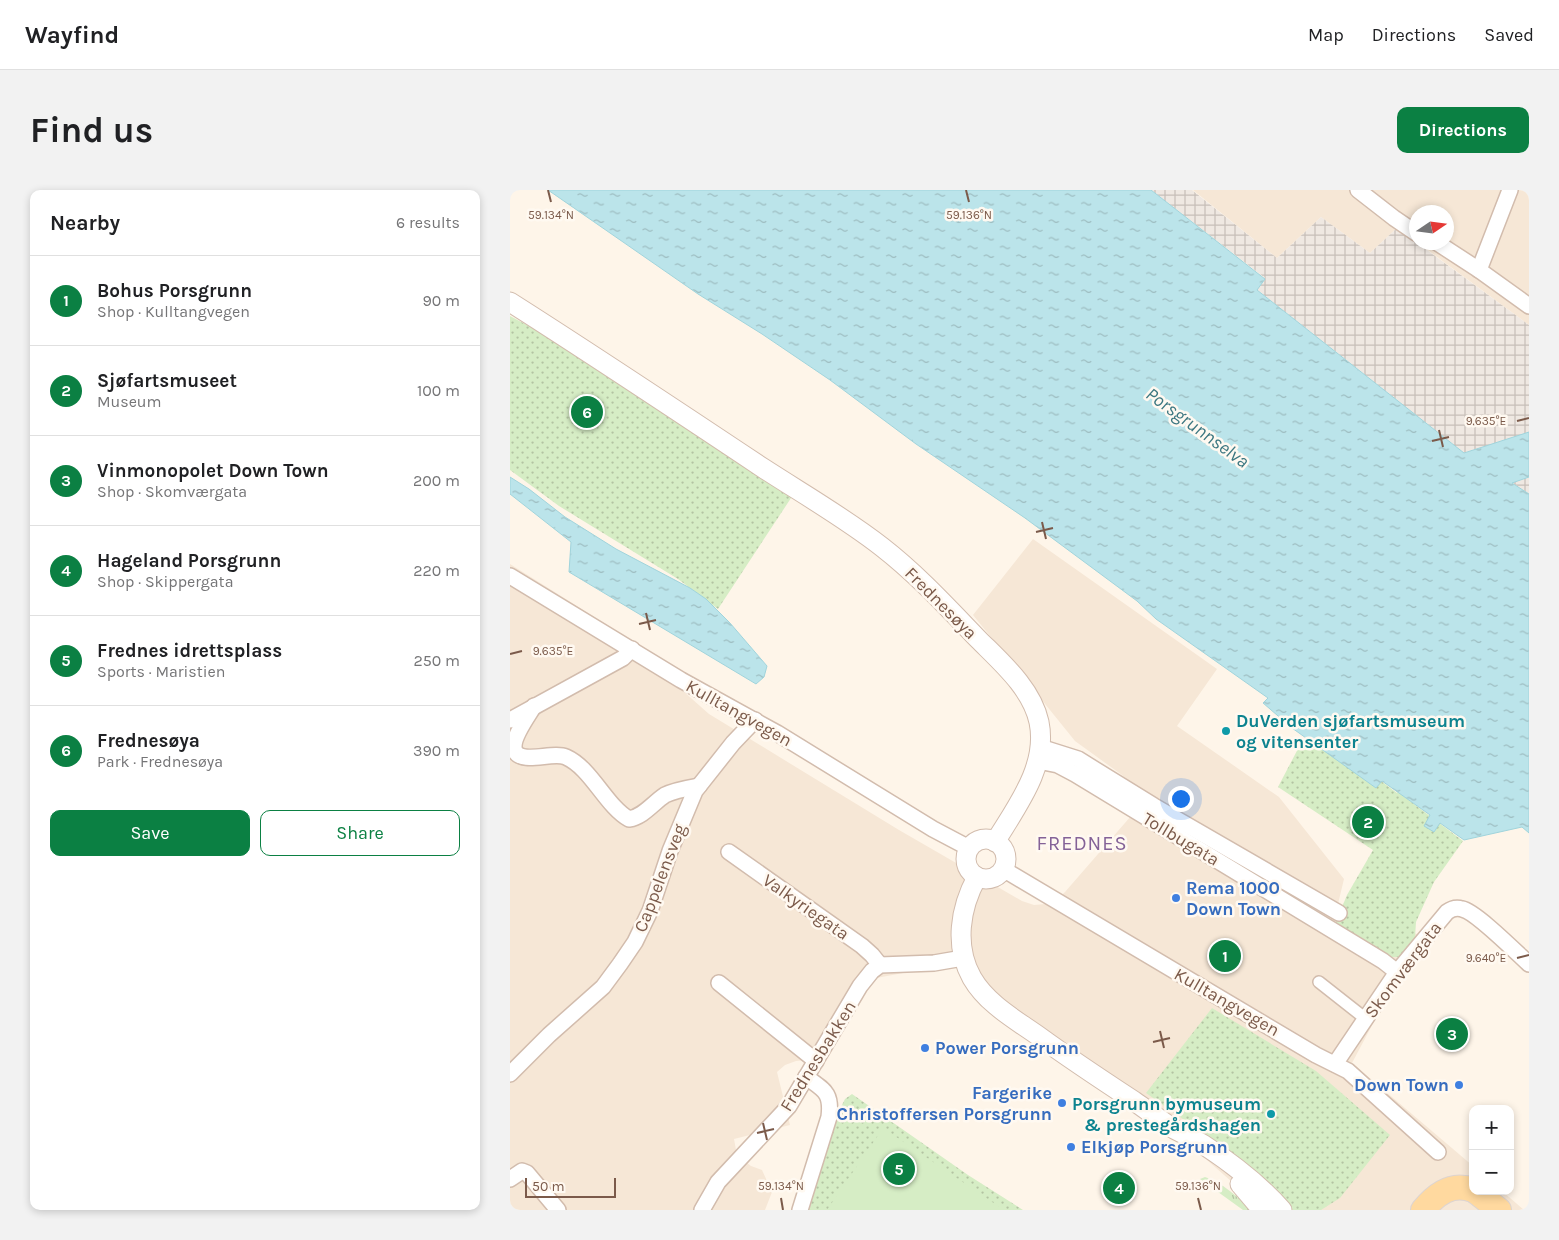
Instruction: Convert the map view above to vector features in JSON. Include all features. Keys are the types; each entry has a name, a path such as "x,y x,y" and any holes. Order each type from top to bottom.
{"main road":[{"path":"1423,1210 1439,1194 1447,1190 1456,1187 1469,1189"},
{"path":"1479,1195 1499,1210"}],"street":[{"path":"1358,190 1409,228"},
{"path":"1479,270 1510,190"},
{"path":"1448,250 1529,306"},
{"name":"Frednesøya","path":"510,302 881,547 926,585 1003,664 1020,684 1036,711 1039,722 1039,754 1025,791 995,842"},
{"name":"Kulltangvegen","path":"510,576 681,680 755,720 932,829 969,848"},
{"path":"511,717 623,658 632,649"},
{"name":"Cappelensveg","path":"534,706 515,740 515,750 518,755 528,758 555,754 568,757 596,784 619,811 629,819 641,814 666,794 699,786"},
{"name":"Cappelensveg","path":"510,1074 549,1035 603,987 635,942 653,904 670,851 689,802 699,786 733,743 755,720"},
{"path":"1039,754 1078,760 1339,913"},
{"name":"Tollbugata","path":"1039,754 1058,766 1076,774 1397,972"},
{"path":"988,839 995,842 1004,851 1006,863 1004,869 995,878 977,877 968,868 966,861 969,848 981,840 988,839"},
{"name":"Valkyriegata","path":"729,852 862,946 880,965"},
{"name":"Kulltangvegen","path":"1004,869 1316,1055 1348,1071 1438,1152"},
{"path":"977,877 970,891 960,933 963,958 978,987 994,1004 1056,1050 1238,1168 1252,1179 1282,1210"},
{"name":"Skomværgata","path":"1335,1064 1397,972 1446,912 1455,908 1473,914 1529,964"},
{"path":"880,965 934,963 963,958"},
{"name":"Frednesbakken","path":"702,1210 718,1182 780,1116 793,1099 860,986 872,971 880,965"},
{"path":"1319,982 1366,1019"},
{"path":"718,983 816,1061"},
{"path":"800,1210 829,1116 830,1105 826,1092 806,1077"},
{"path":"1174,1128 1198,1151 1244,1189 1262,1210"},
{"path":"510,1179 522,1171 528,1174 558,1210"}],"shaded area":[{"path":"1151,190 1192,190 1277,258 1321,217 1370,253 1397,228 1409,237 1409,250 1427,250 1529,325 1529,494 1511,482 1520,480 1471,451 1464,453 1256,289 1265,278"},
{"path":"1193,190 1529,190 1529,325 1428,250 1454,250 1454,205 1409,205 1409,237 1397,228 1370,253 1321,217 1277,258"},
{"path":"1033,539 1217,669 1177,726 1279,797 1344,879 1337,908 1420,935 1352,1063 1469,1163 1469,1195 1507,1195 1524,1210 1267,1210 1257,1204 1207,1160 1097,1084 987,1002 962,962 871,979 807,1060 785,1065 777,1072 790,1125 734,1139 736,1150 742,1159 751,1166 762,1170 772,1192 765,1210 510,1210 510,564 612,628 709,714 899,830 1022,901 1034,905 1046,904 1057,900 1065,892 1131,816 1130,783 1122,775 1075,741 973,615"}],"green space":[{"path":"510,316 540,332 793,495 718,609 678,579 559,506 510,470"},
{"path":"1307,738 1375,787 1381,781 1398,792 1463,841 1434,882 1416,922 1415,938 1399,957 1391,957 1335,924 1347,895 1373,850 1278,787 1300,745"},
{"name":"Porsgrunn bymuseum & prestegårdshagen","path":"1212,1008 1316,1071 1390,1135 1340,1198 1321,1210 1293,1210 1238,1158 1146,1093"},
{"path":"852,1094 968,1175 1023,1210 806,1210 838,1113 845,1099"},
{"path":"883,1128 1004,1210 827,1210"},
{"path":"1205,1177 1224,1187 1251,1210 1243,1210 1200,1179"}],"water":[{"name":"Porsgrunnselva","path":"548,190 1151,190 1265,279 1257,290 1464,453 1529,432 1529,477 1512,483 1529,494 1529,833 1522,827 1464,840 1440,823 1434,832 1424,826 1430,815 1382,781 1376,788 1292,728 1263,703 1268,698 1156,619 1137,601 1025,518 916,444 830,380 698,294"},
{"path":"510,477 565,517 616,549 690,588 706,599 730,623 767,666 764,677 756,684 569,572 571,542 510,494"}],"place":[{"name":"Frednesøya","path":"587,412"},
{"name":"DuVerden sjøfartsmuseum og vitensenter","path":"1226,731"},
{"name":"Sjøfartsmuseet","path":"1368,822"},
{"name":"Rema 1000 Down Town","path":"1176,898"},
{"name":"Bohus Porsgrunn","path":"1225,956"},
{"name":"Vinmonopolet Down Town","path":"1452,1034"},
{"name":"Power Porsgrunn","path":"925,1048"},
{"name":"Down Town","path":"1459,1085"},
{"name":"Fargerike Christoffersen Porsgrunn","path":"1062,1103"},
{"name":"Porsgrunn bymuseum & prestegårdshagen","path":"1271,1114"},
{"name":"Elkjøp Porsgrunn","path":"1071,1147"},
{"name":"Frednes idrettsplass","path":"899,1169"},
{"name":"Hageland Porsgrunn","path":"1119,1188"}],"district":[{"name":"FREDNES","path":"1082,843"}]}
